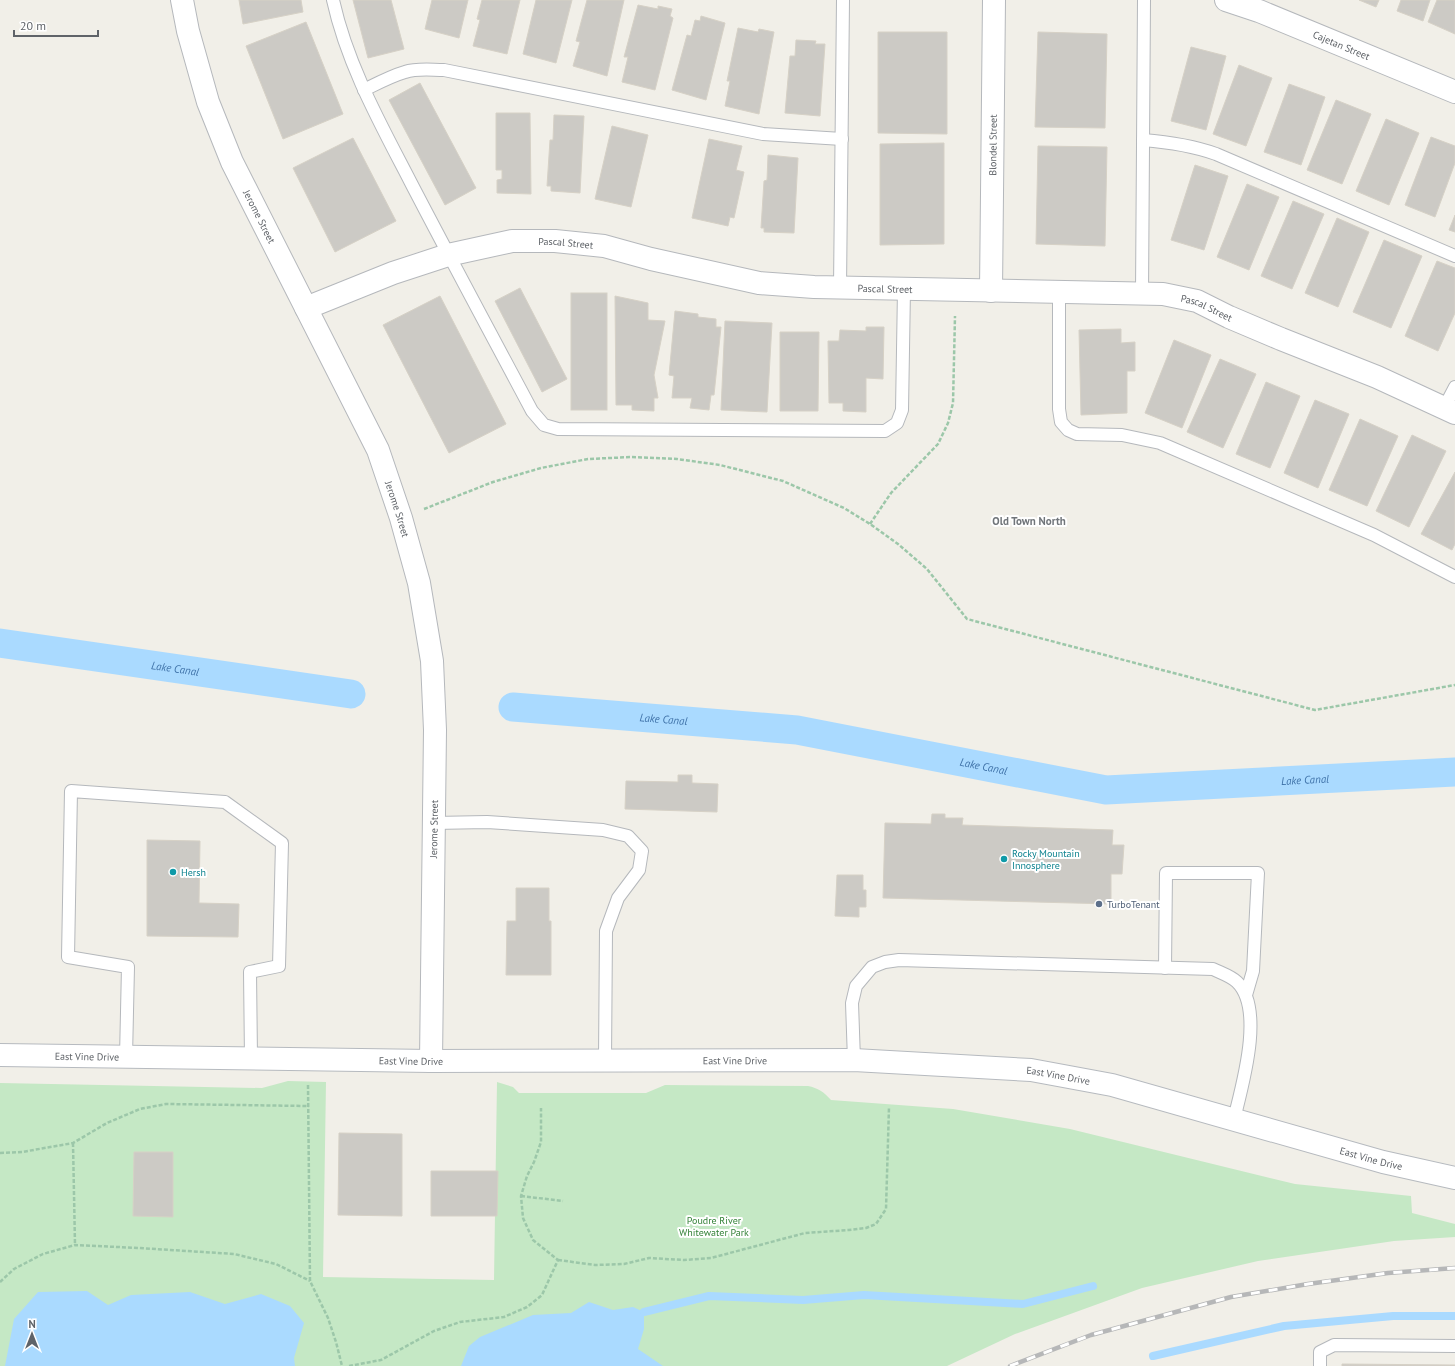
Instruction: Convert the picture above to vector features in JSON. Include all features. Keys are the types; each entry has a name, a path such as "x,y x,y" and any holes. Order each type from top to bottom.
{"street":[{"name":"Jerome Street","path":"182,0 188,31 208,102 232,162 378,450 401,518 419,583 432,661 435,730 431,1061"},
{"name":"Blondel Street","path":"991,291 994,0"},
{"name":"Cajetan Street","path":"1226,0 1259,11 1455,92"},
{"name":"Pascal Street","path":"306,308 393,273 448,255 512,241 555,241 604,246 651,259 759,283 840,288 1163,294 1197,301 1255,328 1377,377 1450,410"},
{"name":"East Vine Drive","path":"0,1055 431,1061 854,1060 1031,1070 1112,1085 1383,1162 1455,1178"}],"lane":[{"path":"333,0 347,48 364,90 448,255 532,411 544,425 558,429 885,430 897,423 902,410 904,289"},
{"path":"840,288 844,0"},
{"path":"1142,294 1144,0"},
{"path":"364,90 406,71 444,70 763,134 842,139"},
{"path":"1143,140 1176,143 1197,147 1216,154 1455,256"},
{"path":"1059,292 1059,409 1061,422 1068,430 1077,434 1122,435 1160,443 1374,535 1455,577"},
{"path":"1450,410 1455,387"},
{"path":"126,1057 128,967 68,957 70,790 225,802 282,843 279,966 250,972 251,1058"},
{"path":"434,823 487,822 603,830 628,836 642,851 639,870 618,898 606,931 605,1060"},
{"path":"1165,968 1166,873 1258,873 1253,971 1246,995"},
{"path":"854,1060 852,1003 856,986 872,967 885,962 899,960 1213,969 1237,982 1246,995 1250,1014 1248,1059 1234,1119"},
{"path":"1320,1366 1320,1352 1334,1345 1455,1346"}],"path":[{"path":"870,524 891,493 938,444 948,423 953,403 955,311"},
{"path":"401,518 494,482 541,468 588,459 632,457 677,459 720,465 783,481 844,508 870,524 898,544 927,569 967,619 1315,710 1455,685"},
{"path":"308,1059 310,1281 328,1318 342,1366"},
{"path":"0,1153 22,1152 73,1143 107,1123 140,1109 166,1104 308,1106"},
{"path":"541,1108 541,1142 527,1176 521,1196 523,1218 533,1240 558,1260 595,1265 624,1264 649,1258 684,1260 711,1258 805,1233 866,1228 876,1224 886,1209 888,1107"},
{"path":"73,1143 75,1245"},
{"path":"521,1196 563,1201"},
{"path":"0,1282 14,1269 43,1254 75,1245 234,1254 276,1264 310,1281"},
{"path":"349,1366 381,1360 434,1331 460,1322 504,1317 527,1307 542,1295 558,1260"}],"green space":[{"name":"Poudre River Whitewater Park","path":"288,1081 326,1082 323,1277 494,1280 497,1082 513,1087 519,1093 646,1093 665,1085 808,1086 821,1091 831,1100 953,1109 1070,1129 1295,1184 1411,1196 1412,1213 1455,1224 1455,1237 1394,1241 1258,1261 1142,1288 1015,1334 947,1366 0,1366 0,1083 262,1088"}],"water":[{"path":"87,1291 108,1305 131,1295 190,1292 225,1304 261,1294 290,1306 304,1323 294,1358 295,1366 5,1366 14,1319 38,1292"},
{"path":"589,1302 613,1310 633,1307 644,1312 644,1329 638,1349 663,1366 461,1366 469,1346 480,1337 533,1315 571,1313"}],"building":[{"path":"239,0 301,0 303,12 243,24"},
{"path":"353,0 391,0 404,49 368,58"},
{"path":"432,0 468,0 459,38 425,29"},
{"path":"482,0 520,0 507,54 473,46 480,20 477,19"},
{"path":"536,0 572,0 556,63 523,54"},
{"path":"587,0 624,0 607,76 573,66 580,42 576,41"},
{"path":"1359,0 1379,0 1376,7"},
{"path":"1401,0 1430,0 1423,21 1397,11"},
{"path":"1437,0 1455,0 1455,34 1428,22"},
{"path":"638,5 658,9 658,6 672,9 670,16 673,18 655,90 622,82 628,57 624,57"},
{"path":"701,16 725,23 706,100 672,90 687,35 691,36 695,20 700,21"},
{"path":"306,22 343,114 283,139 246,46"},
{"path":"738,28 758,32 759,29 774,32 759,114 725,106 730,81 727,81"},
{"path":"878,32 947,32 947,134 878,133"},
{"path":"1038,32 1107,34 1105,128 1035,127"},
{"path":"796,40 816,41 815,44 825,44 820,116 785,113 790,56 795,56"},
{"path":"1191,47 1226,56 1206,130 1171,121"},
{"path":"1239,65 1272,78 1246,146 1213,134"},
{"path":"420,83 476,188 445,205 389,100"},
{"path":"1289,84 1325,97 1301,165 1264,152"},
{"path":"1336,100 1371,114 1342,184 1307,170"},
{"path":"496,113 530,113 531,194 497,193 497,180 502,179 502,170 496,170"},
{"path":"554,115 584,116 580,193 551,191 551,186 547,186 550,140 553,140"},
{"path":"1386,119 1419,133 1389,205 1356,191"},
{"path":"612,126 648,135 631,207 595,199"},
{"path":"1431,137 1455,146 1455,163 1435,217 1405,205"},
{"path":"353,138 396,221 335,252 293,168"},
{"path":"709,139 742,146 736,170 744,172 734,218 730,217 728,226 692,218"},
{"path":"944,143 944,244 880,245 880,144"},
{"path":"1038,146 1107,147 1105,246 1036,244"},
{"path":"768,155 798,158 794,233 764,232 764,228 761,228 764,181 767,180"},
{"path":"1195,165 1228,176 1204,250 1171,240"},
{"path":"1247,184 1279,197 1249,270 1217,257"},
{"path":"1293,201 1324,214 1292,289 1261,276"},
{"path":"1455,215 1455,232 1449,230"},
{"path":"1337,218 1369,232 1338,307 1305,293"},
{"path":"1384,240 1422,256 1391,328 1353,312"},
{"path":"1437,261 1455,268 1455,313 1438,351 1405,336"},
{"path":"520,288 567,379 542,392 495,301"},
{"path":"571,293 607,293 607,410 571,410"},
{"path":"440,296 506,424 449,453 383,325"},
{"path":"615,296 648,303 648,320 665,321 654,375 658,398 654,398 654,411 632,410 632,405 616,405"},
{"path":"675,311 698,314 698,317 716,319 716,327 721,327 714,395 711,395 709,410 690,408 692,398 672,398 674,376 669,375"},
{"path":"725,321 772,323 767,412 721,410"},
{"path":"866,327 884,327 883,379 866,378 866,412 843,411 843,403 829,403 828,341 839,341 840,330 866,331"},
{"path":"1121,329 1121,343 1135,342 1135,371 1127,371 1127,413 1081,415 1079,330"},
{"path":"780,332 819,332 818,411 780,411"},
{"path":"1174,340 1211,355 1182,428 1145,413"},
{"path":"1220,359 1256,374 1223,448 1187,432"},
{"path":"1266,382 1300,396 1270,468 1236,454"},
{"path":"1315,400 1349,414 1318,488 1284,473"},
{"path":"1360,419 1398,436 1367,506 1329,490"},
{"path":"1412,435 1446,451 1409,527 1376,511"},
{"path":"1455,472 1455,544 1452,550 1421,534"},
{"path":"678,775 692,775 692,783 718,784 717,812 625,809 626,781 678,782"},
{"name":"Rocky Mountain Innosphere","path":"932,814 945,814 945,818 963,818 962,825 1113,830 1112,845 1124,845 1122,874 1111,874 1111,904 883,898 885,823 931,824"},
{"name":"Hersh","path":"147,840 200,841 199,903 239,904 238,937 147,936"},
{"path":"837,875 863,875 863,890 866,890 866,907 859,907 859,917 835,916"},
{"path":"516,888 549,888 549,921 551,921 551,975 506,975 507,921 516,921"},
{"path":"339,1133 402,1134 402,1216 338,1215"},
{"path":"134,1152 173,1152 173,1217 133,1216"},
{"path":"431,1171 498,1171 497,1216 431,1216"},
{"path":"1342,1364 1455,1365 1455,1366 1342,1366"}],"waterway":[{"name":"Lake Canal","path":"0,643 351,694"},
{"name":"Lake Canal","path":"513,707 797,730 1106,790 1455,772"},
{"path":"644,1312 709,1296 803,1300 864,1295 1023,1304 1093,1286"},
{"path":"1153,1356 1284,1326 1393,1316 1455,1316"}],"railway":[{"path":"1010,1366 1091,1335 1231,1297 1308,1284 1388,1273 1455,1268"}],"place":[{"name":"Rocky Mountain Innosphere","path":"1004,859"},
{"name":"Hersh","path":"173,872"},
{"name":"TurboTenant","path":"1099,904"}],"district":[{"name":"Old Town North","path":"1029,521"}]}
